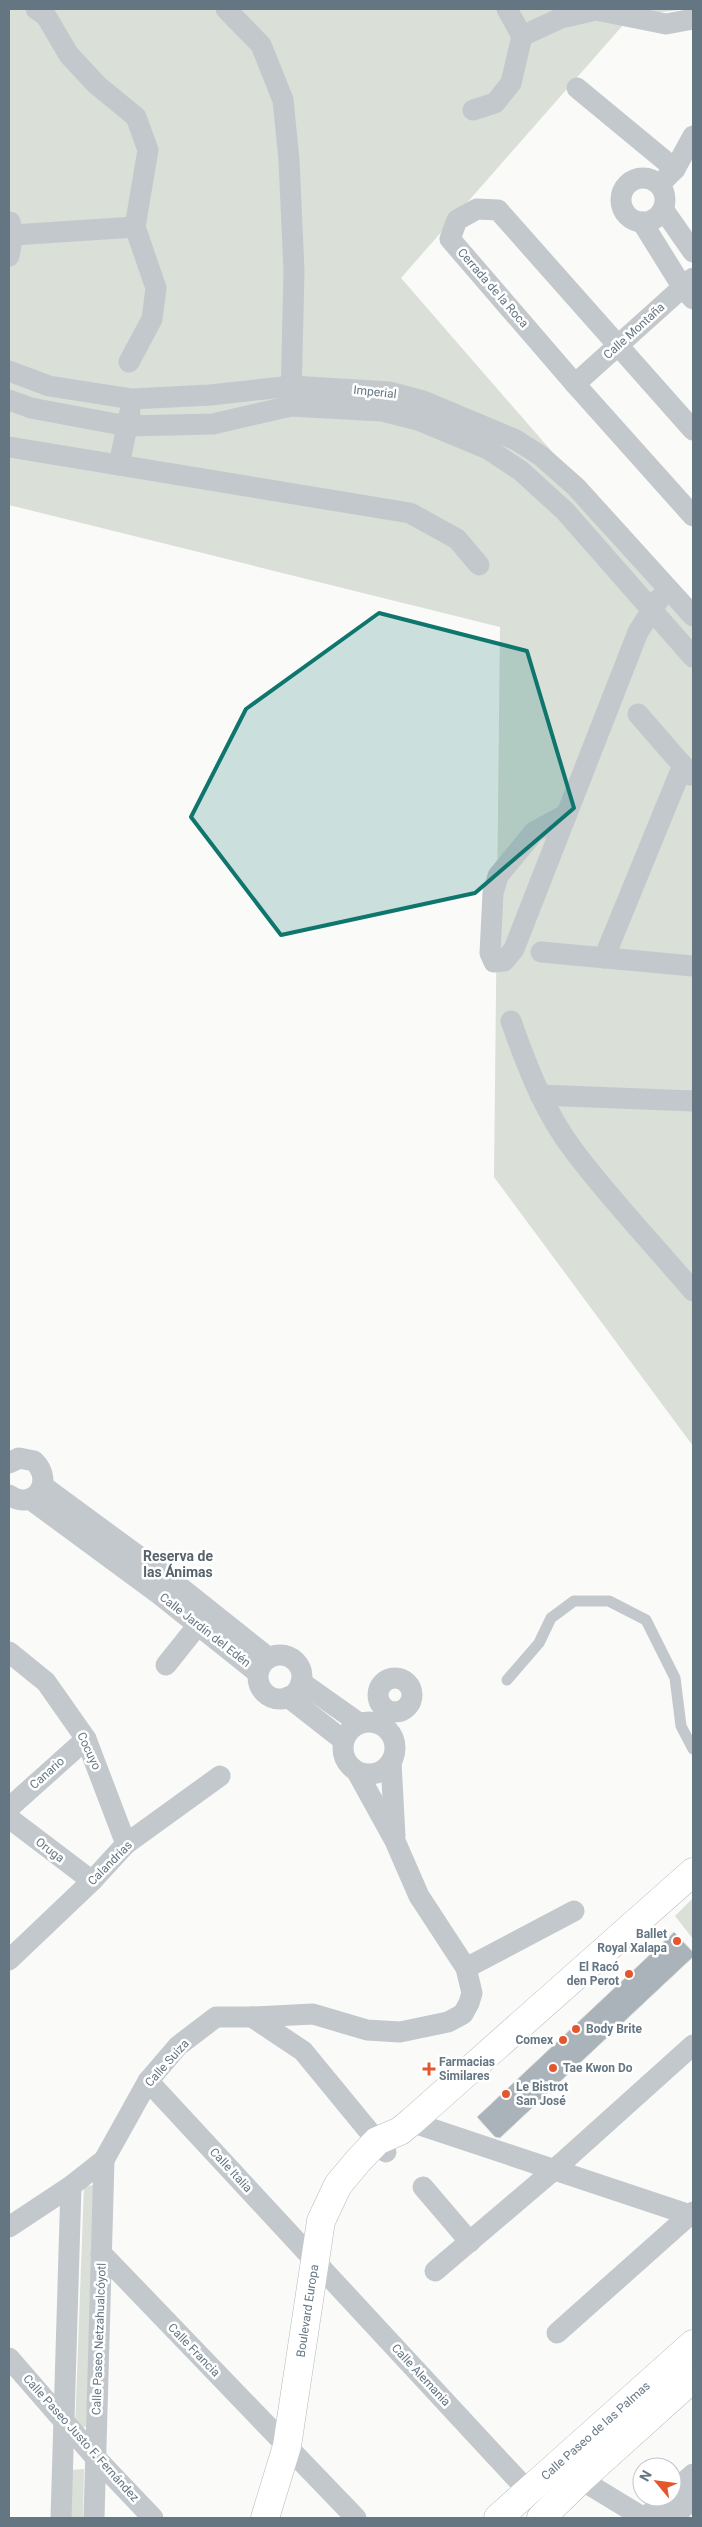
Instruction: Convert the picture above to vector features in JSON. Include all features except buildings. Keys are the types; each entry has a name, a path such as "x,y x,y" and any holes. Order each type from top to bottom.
{"main road":[{"name":"Boulevard Europa","path":"282,2518 294,2453 319,2265 350,2195 393,2136 693,1872"},
{"name":"Calle Paseo de las Palmas","path":"498,2518 693,2344"},
{"path":"541,2518 582,2478 693,2378"},
{"name":"Boulevard Europa","path":"265,2518 294,2453"}],"street":[{"path":"226,9 260,45 283,100 290,160 294,271 291,396"},
{"path":"474,110 495,103 511,83 522,36 507,9"},
{"path":"522,36 561,18 596,10 666,24 693,19"},
{"path":"43,11 69,55 97,85 136,117 148,150 135,227 156,288 152,319 129,362"},
{"path":"577,88 675,169"},
{"path":"660,185 675,169 693,136"},
{"path":"642,222 658,216 663,210 666,196 660,185 645,177 628,183 623,190 622,207 627,215 642,222 690,288"},
{"name":"Cerrada de la Roca","path":"693,430 498,210 477,210 457,220 450,239 575,384 693,516"},
{"path":"663,210 693,252"},
{"path":"9,256 10,228 135,227"},
{"name":"Calle Montaña","path":"575,384 618,346 690,288"},
{"path":"9,371 49,386 132,399 210,395 291,396 386,402 418,420 488,449 521,470 565,511 693,657"},
{"path":"9,400 32,408 127,426 213,424 291,396"},
{"path":"119,465 132,399"},
{"name":"Imperial","path":"386,402 423,401 516,440 541,456 576,488 666,584 693,616"},
{"path":"9,447 410,513 457,539 479,565"},
{"path":"567,814 534,832 498,876 494,893 490,953 494,962 504,961 514,948 567,814 638,632 653,610 666,584"},
{"path":"604,958 688,771 638,714"},
{"path":"541,952 693,966"},
{"path":"511,1022 525,1063 540,1095 573,1151 693,1291"},
{"path":"540,1095 693,1101"},
{"path":"9,1495 17,1500 36,1492 42,1472 34,1461 19,1458 10,1460"},
{"name":"Calle Jardín del Edén","path":"36,1492 165,1587 264,1665"},
{"name":"Calle Jardín del Edén","path":"165,1587 198,1625 264,1665"},
{"path":"166,1665 198,1625"},
{"name":"Cocuyo","path":"9,1652 46,1682 86,1739 126,1844"},
{"path":"295,1689 300,1668 295,1662 283,1655 264,1665 258,1680 263,1692 275,1698 295,1689 374,1717 390,1732 394,1739 394,1755 391,1762 395,1841"},
{"path":"252,2017 313,2014 367,2030 400,2032 430,2028 448,2022 463,2014 469,2004 472,1993 466,1968 419,1896 395,1841 357,1772 345,1759 343,1740 295,1689"},
{"path":"343,1740 352,1727 374,1717"},
{"name":"Canario","path":"9,1808 86,1739"},
{"path":"357,1772 372,1774 379,1772 391,1762"},
{"name":"Calandrias","path":"9,1960 92,1882 126,1844 220,1776"},
{"name":"Oruga","path":"9,1818 92,1882"},
{"path":"466,1968 574,1911"},
{"name":"Calle Suiza","path":"104,2160 148,2081 178,2046 216,2016 252,2017"},
{"path":"252,2017 303,2051 393,2136 555,2169 692,2213"},
{"path":"435,2271 555,2169 693,2045"},
{"name":"Calle Italia","path":"148,2081 319,2265"},
{"path":"9,2227 71,2186 104,2160"},
{"name":"Calle Paseo Netzahualcóyotl","path":"94,2518 104,2160"},
{"path":"61,2518 71,2186"},
{"path":"423,2187 470,2242"},
{"path":"557,2332 692,2213"},
{"name":"Calle Francia","path":"101,2253 356,2518"},
{"name":"Calle Alemania","path":"319,2265 528,2491"},
{"name":"Calle Paseo Justo F. Fernández","path":"9,2358 64,2419 95,2458 154,2518"},
{"path":"556,2466 582,2478 635,2516 651,2507"},
{"path":"682,2484 693,2474"},
{"path":"672,2518 693,2499"}],"lane":[{"path":"507,1680 539,1643 551,1618 574,1602 609,1601 646,1620 674,1678 681,1726 693,1749"}],"highlighted area":[{"path":"379,613 527,651 574,808 475,893 281,935 191,817 246,709"}],"shaded area":[{"path":"9,9 687,9 631,16 401,278 693,614 693,1446 494,1177 500,627 9,505"},
{"path":"693,1898 693,1939 675,1916"},
{"path":"96,2185 86,2427 75,2428 84,2186"},
{"path":"84,2469 83,2518 70,2518 71,2470"}],"place":[{"name":"Ballet Royal Xalapa","path":"677,1941"},
{"name":"El Racó den Perot","path":"629,1974"},
{"name":"Body Brite","path":"576,2029"},
{"name":"Comex","path":"563,2040"},
{"name":"Tae Kwon Do","path":"553,2068"},
{"name":"Farmacias Similares","path":"429,2069"},
{"name":"Le Bistrot San José","path":"506,2094"}],"district":[{"name":"Reserva de las Ánimas","path":"178,1564"}]}
